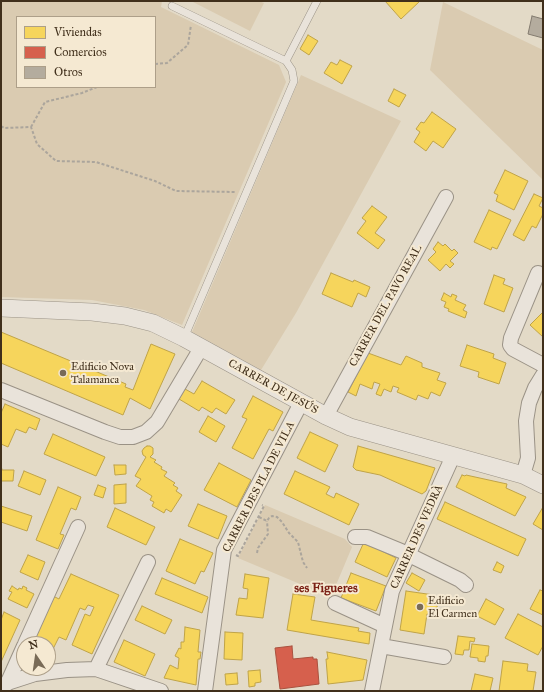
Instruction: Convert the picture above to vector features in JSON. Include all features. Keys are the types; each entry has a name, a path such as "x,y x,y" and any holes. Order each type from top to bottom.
{"street":[{"name":"CARRER DEL PAVO REAL","path":"326,416 446,197"},
{"path":"538,273 511,338 510,345 513,349 543,365"},
{"name":"CARRER DE JESÚS","path":"1,308 92,312 125,316 153,323 184,338 301,403 350,427 523,474 543,485"},
{"path":"1,390 120,438 133,437 146,432 157,422 201,348"},
{"path":"523,474 528,458 526,421 529,403 535,388 543,375"},
{"name":"CARRER DES PLA DE VILA","path":"205,691 224,550 301,403"},
{"name":"CARRER DES VEDRÀ","path":"372,691 392,591 453,456"},
{"path":"28,636 78,527"},
{"path":"355,537 367,537 460,580 466,585"},
{"path":"96,669 148,562"},
{"path":"335,603 385,626"},
{"path":"381,646 444,657"},
{"path":"4,685 16,661"},
{"path":"4,685 35,674 67,670 96,669 161,691"},
{"path":"361,691 367,691"}],"lane":[{"path":"286,61 317,1"},
{"path":"172,6 286,61 292,70 294,81 184,338"}],"path":[{"path":"156,64 167,63 188,45 192,16"},
{"path":"94,88 82,93 45,102 31,126 37,144 56,161 96,162 155,181 176,191 246,192"},
{"path":"1,126 4,128 31,126"},
{"path":"257,553 258,548 268,534 267,521 272,516 277,517 298,542 303,562 307,568"},
{"path":"259,517 267,521"}],"shaded area":[{"path":"1,1 162,1 161,7 279,65 286,82 182,325 144,310 92,300 1,297"},
{"path":"259,1 264,3 250,31 193,2"},
{"path":"443,2 543,50 543,180 430,70"},
{"path":"301,75 401,121 296,313 261,370 192,332"},
{"path":"265,505 345,539 352,547 331,597 238,558"}],"building: Viviendas":[{"path":"385,1 420,1 401,19"},
{"path":"308,35 318,41 309,55 300,49"},
{"path":"340,60 352,66 342,84 324,73 331,62 337,65"},
{"path":"394,89 406,95 399,107 388,101"},
{"path":"432,112 456,129 443,148 433,141 426,151 414,142 420,132 416,129 421,122 424,123"},
{"path":"505,170 528,181 514,210 496,201 498,195 494,193"},
{"path":"534,194 543,198 539,206 543,208 543,214 536,228 532,226 524,241 513,235"},
{"path":"372,206 387,217 375,233 385,240 378,249 357,233 366,221 362,218"},
{"path":"489,210 511,220 497,249 492,247 491,250 474,242"},
{"path":"438,242 443,246 445,244 452,251 454,249 458,253 450,261 454,264 450,268 446,264 440,271 428,260 436,252 433,249"},
{"path":"331,273 370,287 366,297 358,293 352,307 322,294"},
{"path":"494,275 505,279 503,284 513,288 504,312 484,304"},
{"path":"444,293 451,297 452,294 457,296 455,300 466,305 463,310 467,312 465,318 448,311 449,309 444,307 446,302 441,300"},
{"path":"543,312 543,337 530,325"},
{"name":"Edificio Nova Talamanca","path":"1,332 126,384 125,387 133,390 151,344 175,354 150,409 130,398 123,415 1,363"},
{"path":"467,345 494,354 493,358 506,363 499,384 478,377 479,372 460,366"},
{"path":"368,353 401,365 406,356 422,363 422,367 440,373 437,380 446,383 440,396 431,392 428,399 418,395 416,400 397,392 399,388 393,386 391,392 384,389 381,396 376,394 380,384 374,382 372,389 360,384 356,396 348,392"},
{"path":"202,381 235,400 226,414 216,408 212,413 202,407 199,411 179,399 185,389 194,394"},
{"path":"253,396 283,412 273,431 269,429 253,459 232,448 247,419 242,417"},
{"path":"5,404 40,419 36,430 29,427 26,433 16,429 8,447 1,444 1,413"},
{"path":"208,416 225,426 216,442 199,432"},
{"path":"310,432 338,445 325,472 297,458"},
{"path":"53,434 105,457 96,476 44,454"},
{"path":"147,446 153,448 153,454 150,457 156,460 154,462 162,467 161,469 167,472 164,476 175,483 173,485 178,488 176,491 182,495 171,512 166,509 164,513 152,506 154,502 150,500 152,496 136,486 141,479 135,476 146,457 143,455 142,451"},
{"path":"358,446 435,468 426,491 422,494 380,475 356,470 353,467"},
{"path":"219,463 251,480 237,507 204,490"},
{"path":"1,465 2,470 14,470 13,481 1,481"},
{"path":"114,465 126,465 126,474 115,475"},
{"path":"24,471 46,480 40,495 18,486"},
{"path":"295,471 330,487 326,494 334,498 336,493 359,504 349,525 284,494"},
{"path":"462,475 507,484 506,488 526,497 515,516 456,487"},
{"path":"126,484 126,503 114,504 114,485"},
{"path":"98,485 106,488 103,498 94,495"},
{"path":"58,487 81,497 76,510 71,508 60,534 64,535 58,549 36,540"},
{"path":"445,502 526,539 518,556 437,519"},
{"path":"198,504 227,516 218,539 188,526"},
{"path":"1,506 32,516 27,531 1,522"},
{"path":"543,507 543,530 533,524"},
{"path":"115,508 155,527 146,545 107,527"},
{"path":"180,539 213,553 204,572 201,571 195,584 166,571"},
{"path":"364,542 396,558 387,577 355,562"},
{"path":"28,555 45,562 38,580 20,572"},
{"path":"497,562 504,566 501,573 493,570"},
{"path":"351,573 386,586 376,611 341,598"},
{"path":"412,573 425,580 419,591 406,583"},
{"path":"71,574 119,595 92,654 72,645 85,614 90,616 94,607 88,605 85,610 80,608 66,640 59,637 56,643 56,636 35,636 53,596 59,599"},
{"path":"245,574 269,578 263,618 236,615 239,598 247,599 248,589 243,588"},
{"path":"162,578 208,597 202,613 155,594"},
{"path":"12,586 18,590 19,588 22,589 23,586 27,588 26,590 34,594 27,608 8,599 12,592 9,591"},
{"path":"540,590 543,591 543,615 530,609"},
{"name":"Edificio El Carmen","path":"406,591 434,595 433,599 438,600 436,615 427,614 424,634 400,630"},
{"path":"293,594 315,597 311,620 359,628 358,631 370,633 369,644 287,630"},
{"path":"486,599 504,609 495,625 477,616"},
{"path":"142,606 172,620 165,634 135,620"},
{"path":"4,612 20,620 1,662 1,620"},
{"path":"518,614 543,627 543,646 538,655 505,638"},
{"path":"185,627 200,630 198,652 201,652 200,659 198,659 196,685 164,678 170,665 178,669 179,658 175,656 179,648 181,649 181,642 184,642"},
{"path":"225,632 243,633 242,660 224,659"},
{"path":"458,636 475,638 474,642 470,641 469,650 464,650 463,655 455,654"},
{"path":"124,640 155,654 145,676 114,662"},
{"path":"472,644 489,646 488,656 486,656 485,662 478,661 478,658 470,657"},
{"path":"327,652 367,660 363,680 328,684 326,659 328,659"},
{"path":"503,661 528,664 527,671 536,672 533,691 499,691"},
{"path":"260,670 261,682 255,683 255,686 249,687 248,671"},
{"path":"237,673 238,684 226,685 225,674"},
{"path":"475,674 493,678 490,691 471,691"}],"building: Comercios":[{"path":"292,646 293,659 313,657 313,659 317,659 319,684 280,689 275,648"}],"building: Otros":[{"path":"532,16 543,19 543,38 528,34"}],"place":[{"name":"Edificio Nova Talamanca","path":"63,373"},
{"name":"Edificio El Carmen","path":"420,607"}],"district":[{"name":"ses Figueres","path":"326,589"}]}
